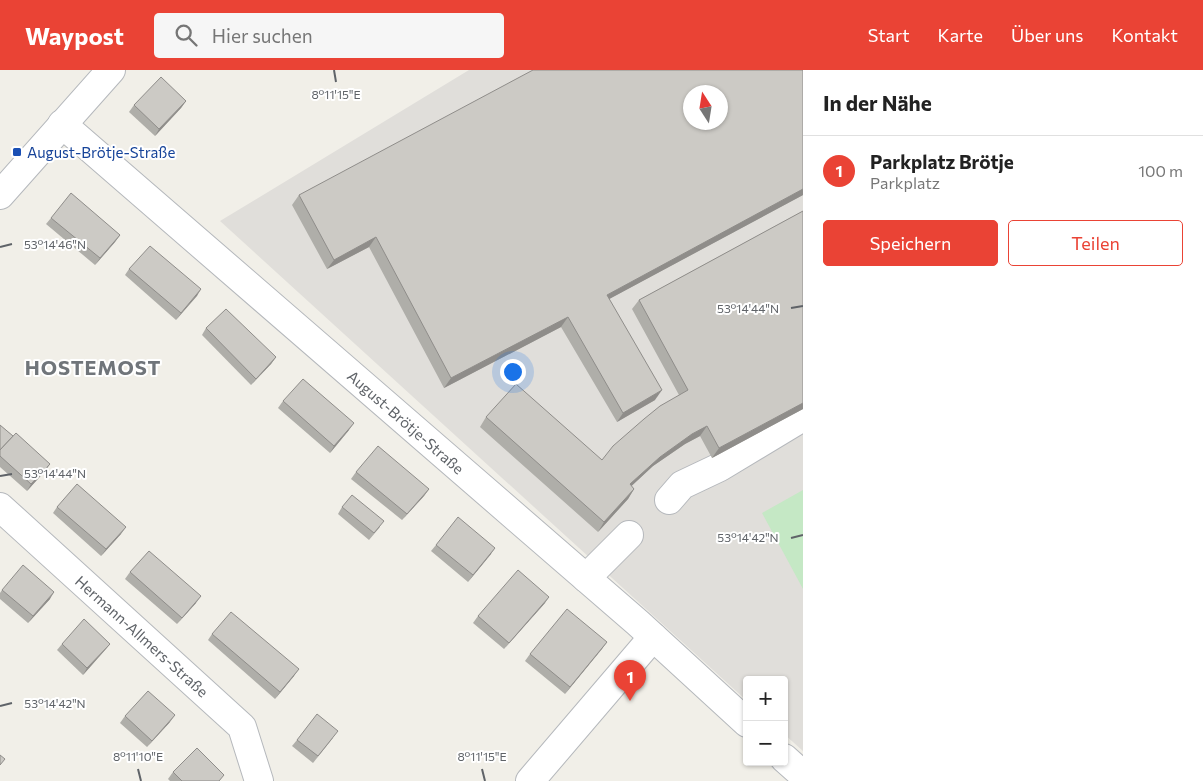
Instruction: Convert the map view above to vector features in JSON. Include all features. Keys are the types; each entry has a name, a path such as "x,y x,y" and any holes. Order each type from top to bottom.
{"street":[{"path":"0,195 111,70"},
{"name":"August-Brötje-Straße","path":"62,124 586,578 745,721"},
{"path":"669,500 682,485 720,467 803,417"},
{"name":"Hermann-Allmers-Straße","path":"0,507 242,727 259,781"},
{"path":"586,578 629,535"},
{"path":"530,781 653,637"},
{"path":"788,762 803,775"}],"shaded area":[{"path":"469,70 803,70 803,751 788,738 788,676 743,676 743,697 220,221"}],"green space":[{"path":"803,490 803,589 762,513"}],"building":[{"path":"533,70 803,70 803,189 607,295 662,390 623,413 568,317 451,378 376,237 334,260 299,195"},
{"path":"161,77 186,101 159,129 134,105"},
{"path":"71,193 120,235 100,258 51,218"},
{"path":"803,211 803,403 719,448 707,426 692,434 660,457 630,484 634,489 604,522 486,417 516,384 602,460 613,446 644,419 660,406 688,390 639,300"},
{"path":"150,246 201,289 181,313 129,269"},
{"path":"226,309 276,357 256,379 206,328"},
{"path":"303,379 354,423 334,446 283,401"},
{"path":"0,425 13,436 0,450"},
{"path":"16,433 50,464 31,484 0,456 0,450"},
{"path":"378,446 429,489 407,514 356,472"},
{"path":"77,484 126,527 106,549 57,507"},
{"path":"352,495 384,521 374,533 342,507"},
{"path":"458,517 495,548 473,575 436,545"},
{"path":"149,551 201,596 182,618 130,572"},
{"path":"23,565 54,592 33,616 2,590"},
{"path":"518,570 549,597 509,643 478,616"},
{"path":"567,609 607,642 570,687 530,654"},
{"path":"231,612 299,669 280,692 212,634"},
{"path":"84,619 110,644 87,668 62,644"},
{"path":"148,691 175,715 152,741 125,716"},
{"path":"317,714 338,731 318,756 297,740"},
{"path":"197,748 224,775 219,781 182,781 173,772"},
{"path":"0,755 5,759 0,765"}],"place":[{"name":"August-Brötje-Straße","path":"17,152"},
{"name":"Parkplatz Brötje","path":"630,701"}],"district":[{"name":"HOSTEMOST","path":"93,367"}]}
